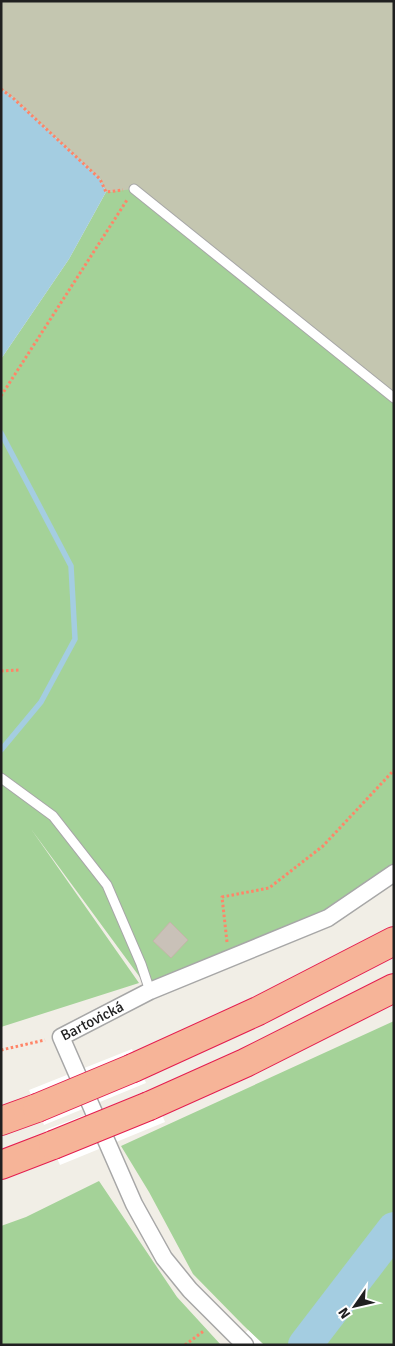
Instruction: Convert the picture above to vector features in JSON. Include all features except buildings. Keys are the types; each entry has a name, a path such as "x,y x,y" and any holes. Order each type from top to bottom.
{"highway":[{"path":"1,1121 133,1068 258,1011 394,941"},
{"path":"1,1164 53,1146 149,1106 254,1058 394,988"}],"street":[{"name":"Bartovická","path":"242,1342 190,1290 164,1258 118,1169 61,1037 150,991 328,918 394,873"}],"lane":[{"path":"134,190 394,398"},
{"path":"1,778 53,816 107,885 150,991"}],"path":[{"path":"1,89 100,179 106,192 134,190"},
{"path":"1,396 134,190"},
{"path":"1,671 20,670"},
{"path":"227,943 222,897 269,888 322,846 394,770"},
{"path":"1,1050 61,1037"},
{"path":"185,1345 219,1319"}],"shaded area":[{"path":"1,1 394,1 394,398 134,190 106,192 100,179 1,89"}],"green space":[{"path":"134,189 394,398 394,873 328,918 150,991 31,829 139,983 1,1027 1,359 69,259 106,192"},
{"path":"394,1021 394,1345 264,1345 193,1274 149,1192 121,1146"},
{"path":"99,1181 177,1297 221,1345 1,1345 1,1226 26,1217"}],"water":[{"path":"1,89 100,179 106,192 69,259 1,359"}],"pier":[{"path":"132,1049 146,1083 44,1125 29,1090"},
{"path":"152,1090 165,1122 60,1165 45,1130"},
{"path":"248,1330 264,1345 234,1345"}],"waterway":[{"path":"1,433 71,566 75,639 41,702 1,750"},
{"path":"305,1345 394,1229"}]}
